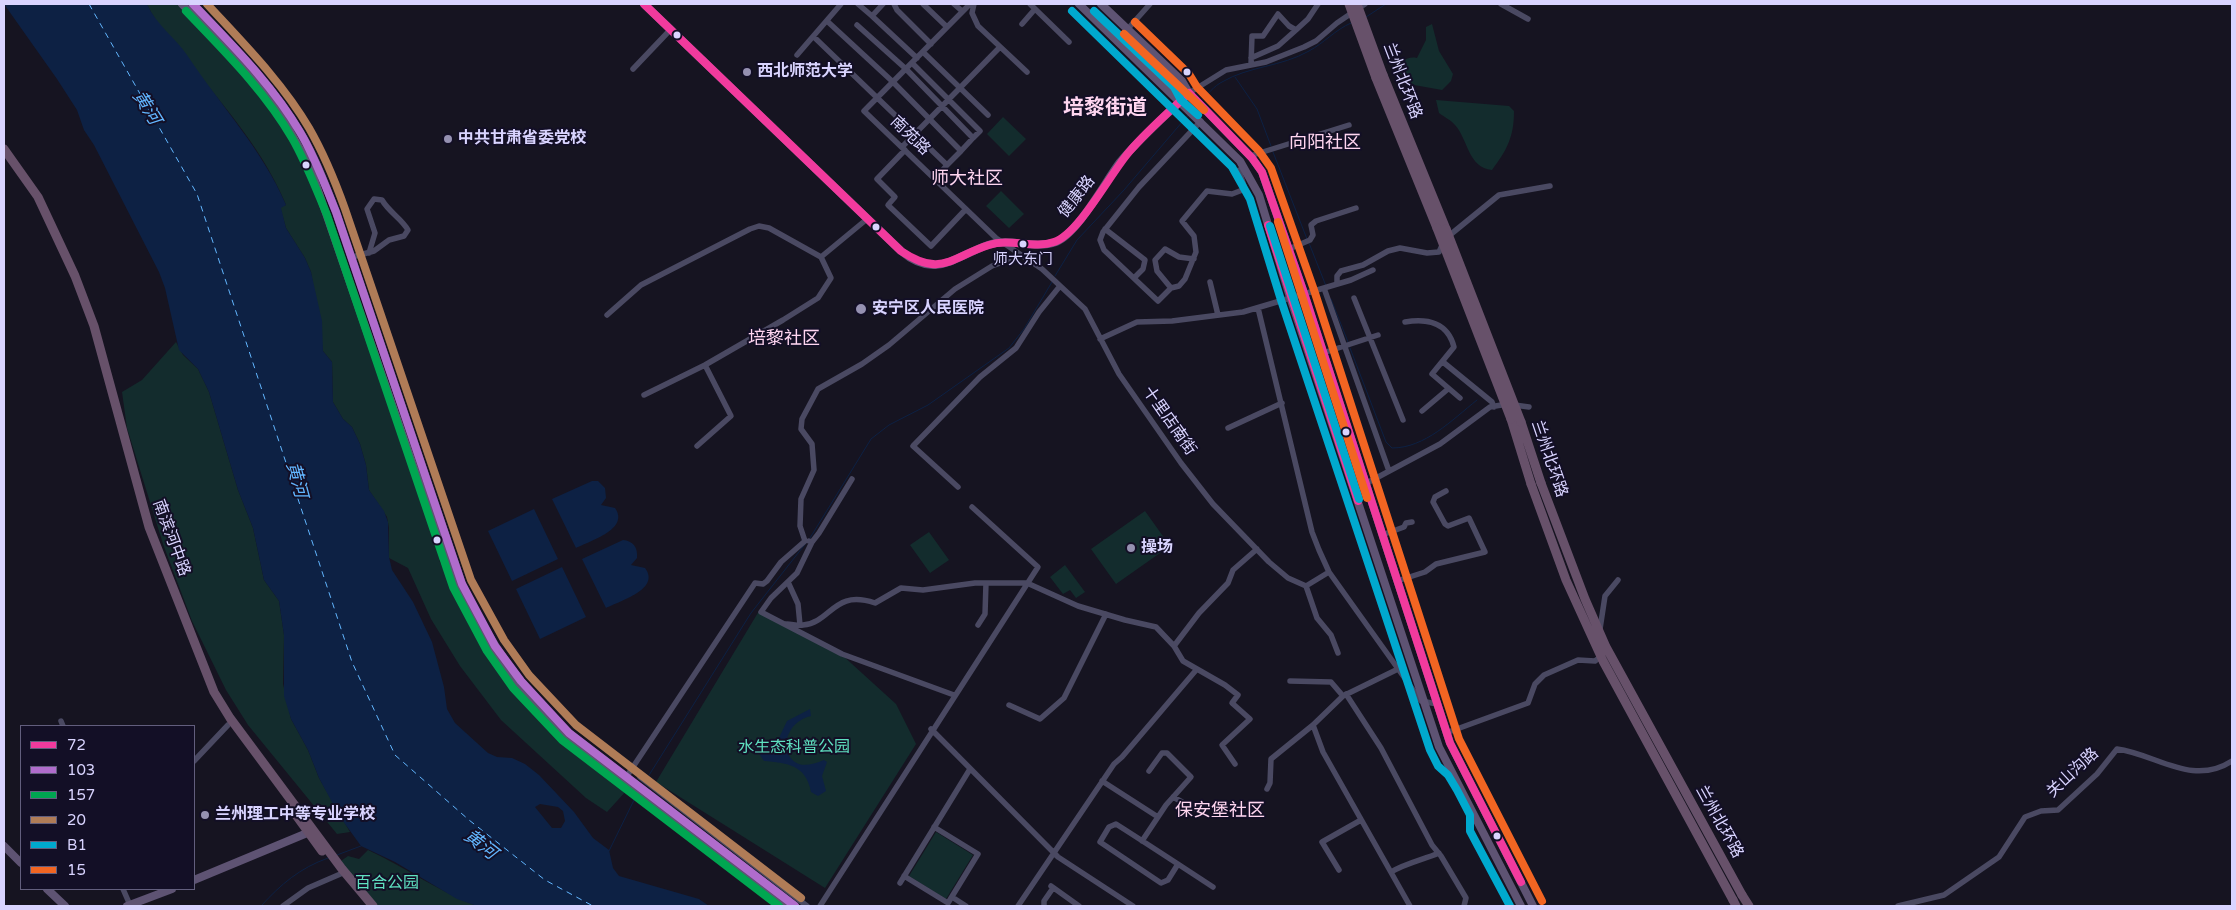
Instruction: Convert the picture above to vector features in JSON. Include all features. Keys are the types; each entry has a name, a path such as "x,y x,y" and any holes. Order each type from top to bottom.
{"highway":[{"name":"兰州北环路","path":"1350,4 1516,420 1566,580 1603,662 1736,906"},
{"name":"兰州北环路","path":"1357,4 1380,76"},
{"name":"南滨河中路","path":"4,149 38,197 75,276 94,326 149,527 214,692 230,718 365,906"},
{"name":"南滨河中路","path":"4,158 16,170 35,200 72,279 90,327 143,529 209,694 228,725 312,831"},
{"name":"兰州北环路","path":"1536,483 1606,646 1749,906"},
{"name":"南滨河中路","path":"342,873 373,906"}],"main road":[{"path":"182,4 248,74 272,103 287,125 310,167 328,213 447,563 466,610 484,643 516,688 542,717 624,780 636,784 795,906"},
{"path":"193,4 273,93 294,122 316,164 336,212 462,584 478,619 503,661 538,703 624,780"},
{"name":"健康路","path":"644,4 901,251 912,260 928,266 961,259 988,245 1003,242 1035,245 1056,242 1082,217 1120,162 1189,93"},
{"path":"1079,4 1181,101 1240,161 1254,182 1290,297 1439,747 1521,906"},
{"path":"1101,4 1182,81 1189,93 1250,156 1262,172 1304,293 1446,734 1530,905"},
{"path":"644,790 784,906"},
{"path":"195,880 312,831"},
{"path":"4,846 20,863"},
{"path":"48,890 65,906"},
{"path":"129,906 169,890"}],"street":[{"path":"797,55 841,4"},
{"path":"858,4 917,58"},
{"path":"872,16 883,4"},
{"path":"894,4 896,10 931,44"},
{"path":"924,4 947,27"},
{"path":"954,4 962,12"},
{"path":"878,97 970,4"},
{"path":"974,4 972,13 978,26 1027,72"},
{"path":"1030,4 1069,42"},
{"path":"1117,41 1150,4"},
{"path":"1189,93 1226,70 1251,61 1278,46 1308,18 1318,4"},
{"path":"1251,61 1266,62 1316,41 1337,23 1366,4"},
{"path":"1502,4 1528,18"},
{"path":"1022,24 1035,9"},
{"path":"1251,61 1252,36 1263,36 1278,14 1296,30"},
{"path":"827,21 893,82 960,151"},
{"path":"857,25 906,69 973,138"},
{"path":"633,69 671,29"},
{"path":"814,37 947,165"},
{"path":"966,209 931,246 888,205 895,197 877,179 915,133 1000,47"},
{"path":"923,52 988,115"},
{"path":"912,63 980,131 935,179"},
{"name":"南苑路","path":"878,97 864,111 1003,242"},
{"path":"1198,119 1138,187 1106,229 1100,240 1104,250 1158,301 1171,288 1179,286 1185,279 1194,259 1196,252 1194,236 1182,221 1207,191 1232,194 1245,189 1239,170"},
{"path":"1250,156 1349,125"},
{"path":"1337,283 1337,276 1341,271 1363,265 1388,251 1400,248 1426,253 1439,252 1446,239 1499,196 1550,186"},
{"path":"356,256 369,253 389,240 404,236 408,230 404,223 395,216 382,200 374,199 367,209 375,233 369,253"},
{"path":"1289,249 1308,241 1313,235 1311,225 1356,208"},
{"path":"822,257 867,219"},
{"path":"606,315 641,285 760,226 769,228 822,257 831,278 818,298 705,365 644,395"},
{"path":"1106,229 1145,260 1155,260 1165,250 1179,257 1194,259"},
{"name":"十里店南街","path":"1003,242 1050,276 1089,315 1119,374 1181,463 1213,504 1288,578 1306,586"},
{"path":"809,541 800,526 801,499 814,470 812,444 801,429 802,419 818,389 862,364 889,345 956,288 992,266 1022,254"},
{"path":"1134,278 1143,269 1145,260"},
{"path":"1155,260 1157,271 1171,288"},
{"path":"1100,339 1137,322 1172,321 1258,308 1351,280 1373,270"},
{"path":"1210,282 1218,315"},
{"path":"958,487 913,446 980,377 1016,348 1058,284"},
{"path":"1326,288 1348,345 1390,471"},
{"path":"1354,298 1403,420"},
{"path":"1258,308 1312,532 1329,572 1421,701 1436,704"},
{"path":"1405,322 1430,321 1447,330 1454,347 1432,374 1448,390 1460,398"},
{"path":"1323,353 1378,335"},
{"path":"1443,362 1492,402 1494,407"},
{"path":"698,446 731,416 705,365"},
{"path":"1422,411 1448,390"},
{"path":"1228,428 1282,403"},
{"path":"1365,484 1440,444 1494,407 1507,404 1529,407"},
{"path":"852,479 809,541 797,573 771,598 761,612 842,654 954,695"},
{"path":"1397,581 1426,572 1436,564 1485,552 1469,518 1448,526 1445,524 1433,502 1435,497 1446,491"},
{"path":"820,906 931,730 1038,567 972,507"},
{"path":"1382,534 1404,527 1406,523 1412,522"},
{"path":"624,780 755,583 763,584 766,582 781,562 809,541"},
{"path":"1174,646 1199,613 1228,583 1233,570 1257,549"},
{"path":"1329,572 1306,586 1317,618 1332,635 1338,652"},
{"path":"1446,734 1528,704 1535,684 1544,675 1578,660 1595,662 1600,658 1600,619 1604,596 1618,580"},
{"path":"788,582 798,604 800,625"},
{"path":"978,625 985,614 986,583"},
{"path":"787,624 804,625 848,601 862,599 875,603 901,588 923,590 986,583 1027,583 1078,606 1156,627 1174,646 1183,661 1238,695 1232,703 1250,719 1222,745 1235,764"},
{"path":"1009,705 1040,719 1064,698 1106,614"},
{"path":"1018,906 1114,764 1197,669"},
{"path":"1267,789 1270,783 1271,759 1313,725 1345,695 1398,670"},
{"path":"1290,681 1331,682 1345,695 1381,748 1432,845 1439,853 1466,898 1464,906"},
{"path":"195,760 228,725"},
{"path":"1313,725 1323,752 1410,906"},
{"path":"931,730 1054,853 1125,904 1133,906"},
{"name":"关山沟路","path":"1898,906 1944,895 1999,857 2025,817 2040,811 2058,810 2097,774 2117,749 2127,750 2169,766 2198,771 2224,766 2232,761"},
{"path":"1142,841 1173,797 1191,777 1167,753 1162,753 1149,770"},
{"path":"900,883 970,769"},
{"path":"1102,781 1158,817"},
{"path":"636,784 807,906"},
{"path":"1173,797 1195,809"},
{"path":"1339,870 1322,842 1361,820"},
{"path":"1178,864 1168,880 1161,883 1100,842 1109,827 1116,824 1178,864 1213,887"},
{"path":"904,876 948,903 952,897 978,854 934,827"},
{"path":"1390,872 1408,862 1414,862 1439,853"},
{"path":"283,906 308,888 342,873"},
{"path":"1044,906 1044,901 1052,887 1078,906"},
{"path":"123,890 129,906"},
{"path":"952,897 966,906"}],"green space":[{"path":"147,4 182,4 272,103 310,167 447,563 439,560 474,635 531,711 580,754 627,790 607,812 586,798 501,720 460,666 431,619 408,568 389,558 387,517 369,490 366,465 360,444 352,427 343,419 333,402 332,362 323,351 311,272 305,258 286,228 280,207 286,205 267,168 244,132 162,28"},
{"path":"1432,24 1439,51 1453,74 1451,81 1442,90 1414,85 1397,71 1400,64 1405,60 1417,58 1426,40 1426,27"},
{"path":"1436,100 1509,106 1514,111 1513,128 1509,143 1492,170 1484,168 1473,159 1455,125 1439,113"},
{"path":"1003,117 1026,139 1009,156 987,134"},
{"path":"1001,191 1024,214 1009,228 986,206"},
{"path":"176,342 183,355 198,369 209,392 238,490 253,528 264,580 279,601 284,635 283,684 291,719 308,750 319,778 350,832 337,834 248,725 226,690 192,621 163,544 127,428 122,392 142,380"},
{"name":"操场","path":"1145,511 1170,546 1116,584 1091,549"},
{"path":"929,532 949,560 930,573 910,545"},
{"path":"1065,565 1085,592 1076,598 1070,590 1063,594 1050,577"},
{"name":"水生态科普公园","path":"759,611 841,654 896,704 916,744 825,888 656,782"},
{"path":"936,832 973,855 946,899 909,876"},
{"name":"百合公园","path":"368,850 449,894 477,906 378,906 364,892 341,861 348,856 359,859"}],"water":[{"name":"黄河","path":"4,4 147,4 160,25 182,49 240,128 265,165 286,205 281,208 286,228 305,258 311,272 322,321 323,351 332,362 333,402 343,419 352,427 360,444 366,465 369,490 384,511 388,522 389,557 392,570 413,602 432,642 444,687 447,709 455,723 488,753 497,757 512,758 525,764 539,775 574,812 593,838 609,850 613,868 619,876 699,899 709,906 477,906 457,899 395,862 361,846 340,817 291,719 284,696 284,635 279,601 264,580 253,528 238,490 209,392 198,369 179,350 165,288 159,272 94,145 84,130 77,110","holes":["540,804 558,807 563,811 565,821 561,828 552,828 535,807"]},
{"path":"592,481 598,481 605,488 606,498 601,505 615,508 618,515 617,522 606,533 576,548 552,499"},
{"path":"534,509 558,559 512,581 488,531"},
{"path":"623,540 632,543 636,548 637,558 631,565 645,568 648,582 629,598 606,608 582,559"},
{"path":"562,567 586,617 540,639 516,589"},
{"path":"810,709 811,716 800,720 792,728 786,742 786,748 792,760 796,763 806,765 824,760 827,762 822,776 826,791 818,796 811,792 805,776 800,770 787,764 764,761 758,752 763,744 778,740 787,721"}],"waterway":[{"path":"1366,17 1386,4"},
{"path":"1202,100 1222,82 1243,73 1298,56 1314,48 1351,23"},
{"path":"1235,77 1257,109 1271,146"},
{"path":"1055,276 1077,240 1124,190 1189,114"},
{"path":"1273,152 1307,239"},
{"path":"1309,243 1326,286"},
{"path":"810,538 871,439 889,425 928,405 1009,348 1024,329 1052,282"},
{"path":"1331,299 1348,342"},
{"path":"1350,348 1386,442 1392,448 1416,443 1438,432 1477,400"},
{"path":"646,780 751,613 806,543"},
{"path":"609,851 636,796"},
{"path":"337,855 361,846"},
{"path":"261,906 292,878 328,858"}],"ferry route":[{"path":"89,4 197,194 352,662 395,755 469,820 545,880 593,906"}],"transit line":[{"name":"103","path":"193,4 236,49 277,97 300,132 315,161 336,212 462,584 495,646 521,681 569,733 795,906"},
{"name":"20","path":"207,4 261,63 287,95 309,128 324,158 345,209 471,580 504,640 529,675 576,725 801,898"},
{"name":"72","path":"644,4 901,251 926,263 946,263 997,243 1046,244 1064,237 1084,216 1129,152 1189,93 1252,158 1262,172 1304,293 1450,743 1521,882"},
{"name":"157","path":"186,11 256,87 281,120 306,166 327,215 453,587 487,651 513,688 562,740 779,906"},
{"name":"B1","path":"1072,11 1232,167 1250,199 1281,300 1430,750 1438,766 1448,775 1470,815 1470,831 1510,906"},
{"name":"B1","path":"1094,11 1174,87 1181,100 1198,115"},
{"name":"15","path":"1135,22 1189,74 1197,87 1259,151 1271,168 1314,290 1459,739 1542,901"},
{"name":"15","path":"1124,34 1204,110"},
{"name":"15","path":"1278,222 1367,498"},
{"name":"72","path":"1268,225 1358,501"},
{"name":"B1","path":"1270,226 1359,499"}],"place":[{"name":"西北师范大学","path":"747,72"},
{"name":"中共甘肃省委党校","path":"448,139"},
{"name":"师大东门","path":"1023,244"},
{"name":"安宁区人民医院","path":"861,309"},
{"name":"操场","path":"1131,548"},
{"name":"兰州理工中等专业学校","path":"205,815"}],"district":[{"name":"培黎街道","path":"1105,108"},
{"name":"向阳社区","path":"1325,143"},
{"name":"师大社区","path":"967,179"},
{"name":"培黎社区","path":"784,339"},
{"name":"保安堡社区","path":"1220,811"}]}
